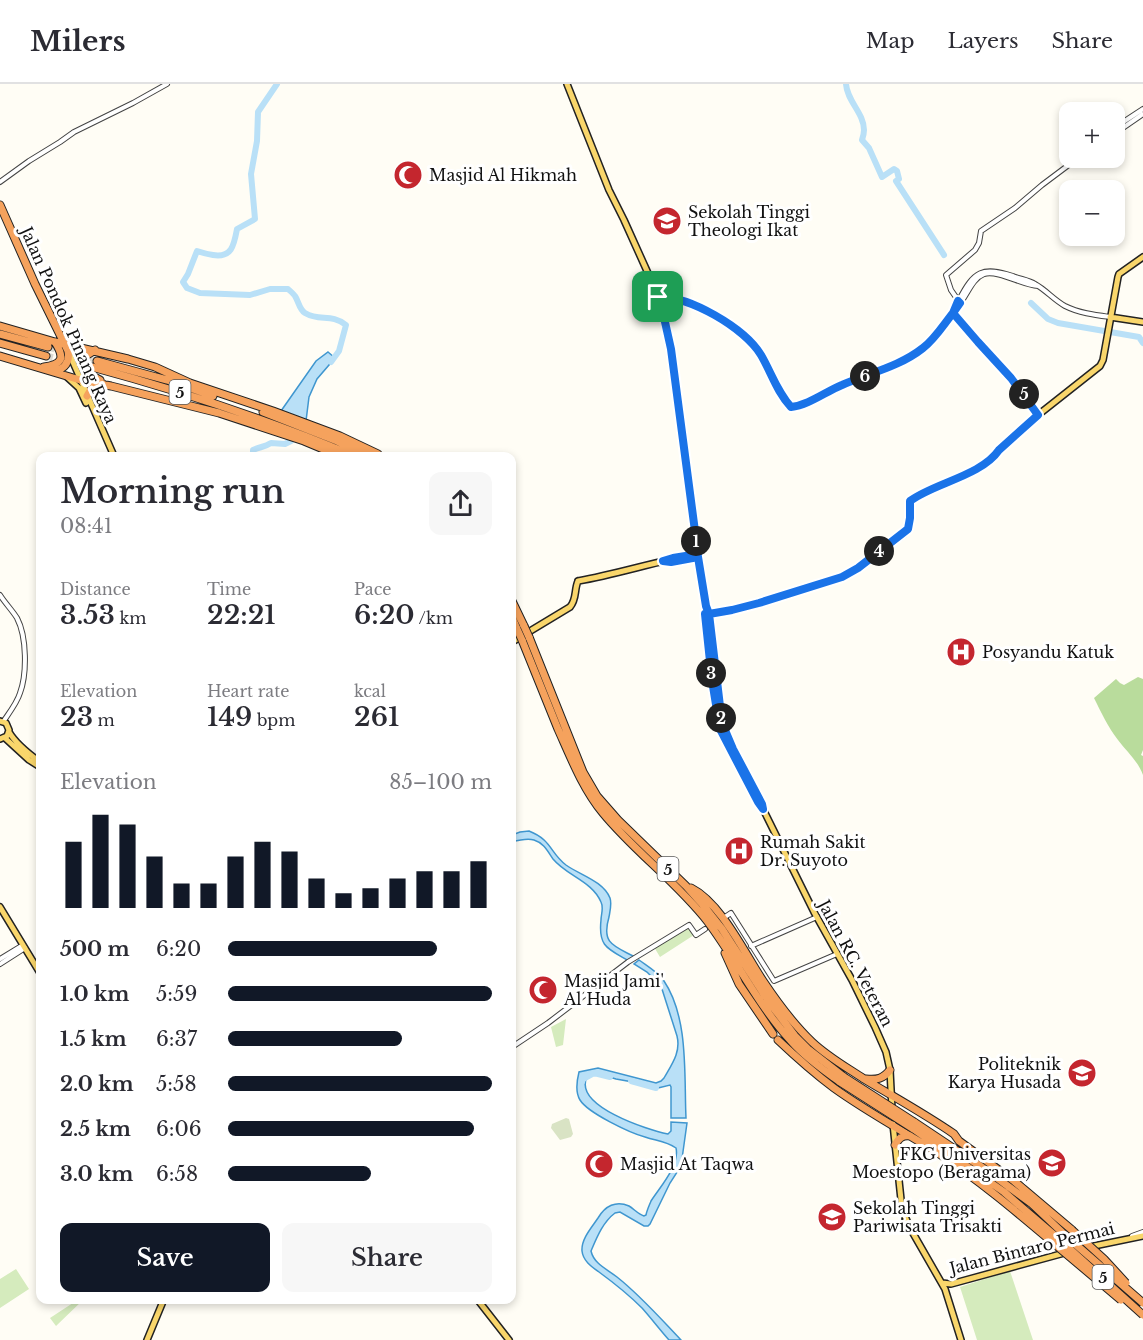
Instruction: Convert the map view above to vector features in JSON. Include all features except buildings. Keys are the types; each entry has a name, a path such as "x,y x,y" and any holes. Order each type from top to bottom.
{"highway":[{"name":"Jalan Pondok Pinang Raya","path":"0,205 36,287 68,351"},
{"path":"0,326 155,368 269,419 306,432 356,442 374,452"},
{"path":"0,334 48,347"},
{"path":"41,368 59,362 62,354 55,342"},
{"path":"0,343 46,357"},
{"path":"94,350 84,357 83,368 90,376 107,385"},
{"path":"52,371 62,369 69,358 68,351"},
{"path":"0,356 80,380 219,413 269,419"},
{"name":"5","path":"97,361 167,381 269,419 337,441 360,452"},
{"name":"5","path":"92,368 269,419"},
{"path":"87,396 92,389 107,385"},
{"path":"306,432 334,452"},
{"path":"326,447 342,452"},
{"name":"5","path":"516,614 592,788 618,820 686,886 722,928 785,1024 842,1080"},
{"name":"5","path":"516,622 520,627"},
{"name":"5","path":"526,639 572,762 591,797 627,839 691,902 707,921 764,1007 791,1041 808,1058 911,1130 989,1172 1032,1204 1064,1238 1143,1302"},
{"path":"686,886 697,892 715,909 775,998 801,1031 823,1052 840,1065 954,1134 959,1141 1014,1181 1114,1294 1143,1315"},
{"path":"721,942 739,984 775,1037 820,1078 894,1127 911,1130"},
{"path":"863,1078 878,1079 890,1070"},
{"path":"879,1089 885,1107 879,1117"},
{"path":"922,1113 910,1113 903,1120 903,1126 989,1189 1064,1238"},
{"path":"895,1144 900,1137 905,1136 911,1130"}],"main road":[{"name":"Jalan RC. Veteran","path":"567,84 609,190 658,297 665,322 671,349 706,606 720,729 762,804 817,917 866,1007 886,1052 890,1070 901,1203 905,1218 942,1283 960,1340"},
{"path":"710,622 715,616 730,610 842,577 858,568 908,529 910,501 994,457 1038,415 1100,366 1119,274 1143,257"},
{"path":"1110,317 1143,322"},
{"path":"1109,326 1112,322 1122,318"},
{"name":"Jalan Pondok Pinang Raya","path":"68,351 94,416"},
{"name":"Jalan Pondok Pinang Raya","path":"66,376 79,388 111,452"},
{"path":"516,638 567,605 574,596 578,581 698,555"},
{"path":"707,614 730,610"},
{"name":"Jalan RC. Veteran","path":"707,614 710,622 721,717 730,747"},
{"path":"2,722 8,725 12,736 36,759"},
{"path":"9,732 2,738 36,764"},
{"path":"0,906 36,966"},
{"name":"Jalan Bintaro Permai","path":"942,1283 951,1284 1098,1245 1142,1236"},
{"path":"947,1295 951,1284"},
{"path":"147,1340 162,1304"},
{"path":"483,1304 510,1340"}],"street":[{"path":"0,182 74,132 167,84"},
{"path":"1125,120 1143,108"},
{"path":"1125,126 1143,114"},
{"path":"959,302 951,290 946,275 972,254 978,246 983,229 1015,208 1065,168"},
{"path":"658,297 673,298 705,310 728,323 756,348 791,407 811,401 854,380 904,360 926,346 975,282 983,275 1010,277 1031,285 1038,285 1066,306 1078,311 1110,317"},
{"path":"954,311 978,342 1011,378 1038,415"},
{"path":"0,595 20,625 25,663 20,694 2,722"},
{"path":"725,917 731,913 774,981 837,954"},
{"path":"751,946 817,917"},
{"path":"516,1044 638,955 689,925 696,935 705,929"},
{"path":"0,959 24,947"},
{"path":"0,964 24,947"}],"green space":[{"path":"1138,677 1143,679 1143,750 1141,755 1143,756 1143,775 1111,730 1094,698 1116,679 1124,685"},
{"path":"688,925 694,935 660,957 654,947"},
{"path":"566,1019 563,1045 556,1047 551,1027"},
{"path":"566,1118 569,1119 573,1134 571,1137 560,1140 551,1128 552,1124"},
{"path":"16,1269 29,1289 0,1308 0,1279"},
{"path":"1010,1271 1033,1340 977,1340 960,1287"},
{"path":"71,1304 79,1304 56,1326 50,1318"}],"water":[{"path":"328,352 335,358 317,379 309,397 306,421 281,411 316,361"},
{"path":"529,831 542,838 566,865 597,883 607,892 611,903 607,926 608,939 615,947 635,957 629,961 610,950 603,942 600,929 602,904 592,889 559,865 537,841 526,839 516,841 516,834"},
{"path":"639,960 664,981 678,1012 684,1048 686,1118 671,1118 670,1085 653,1088 644,1084 592,1074 587,1077 586,1088 591,1098 601,1107 630,1122 668,1134 671,1131 671,1122 687,1123 681,1166 648,1226 620,1212 615,1213 604,1225 591,1251 598,1263 634,1292 681,1340 669,1340 637,1303 588,1263 582,1251 587,1233 607,1207 624,1204 646,1215 651,1201 664,1183 675,1161 676,1148 610,1122 584,1105 577,1093 579,1072 598,1068 656,1083 664,1078 673,1063 678,1042 661,986 647,972 634,964"}],"waterway":[{"path":"277,84 258,112 257,141 251,174 255,219 237,229 233,245 228,252 213,255 197,251 183,282 187,288 200,293 250,295 270,289 288,289 295,295 305,313 310,316 335,319 346,325 339,351 331,362"},
{"path":"846,84 849,96 863,124 862,140 869,148 882,177 894,169 897,171 899,179 896,181 944,255"},
{"path":"1031,303 1048,319 1058,323 1139,337 1143,343"},
{"path":"253,452 271,443 285,444 291,441 293,432"},
{"path":"582,1082 594,1073 610,1077"},
{"path":"631,1081 656,1088"}],"tunnel":[{"path":"48,347 97,361"},
{"path":"46,356 86,366"}],"place":[{"name":"Masjid Al Hikmah","path":"408,175"},
{"name":"Sekolah Tinggi Theologi Ikat","path":"667,221"},
{"name":"Posyandu Katuk","path":"961,652"},
{"name":"Rumah Sakit Dr. Suyoto","path":"739,851"},
{"name":"Masjid Jami' Al Huda","path":"543,990"},
{"name":"Politeknik Karya Husada","path":"1082,1073"},
{"name":"FKG Universitas Moestopo (Beragama)","path":"1052,1163"},
{"name":"Masjid At Taqwa","path":"599,1164"},
{"name":"Sekolah Tinggi Pariwisata Trisakti","path":"832,1217"}],"route":[{"path":"658,297 671,349 698,554 663,561 671,562 698,557 709,614 722,723 763,809 720,729 705,614 709,614 732,610 772,599 842,577 858,568 908,529 910,501 994,457 1038,415 1021,390 953,313 955,309 958,301 960,303 955,309 929,343 917,353 837,387 811,401 791,407 756,348 728,323 705,310 673,298 658,297"}]}
